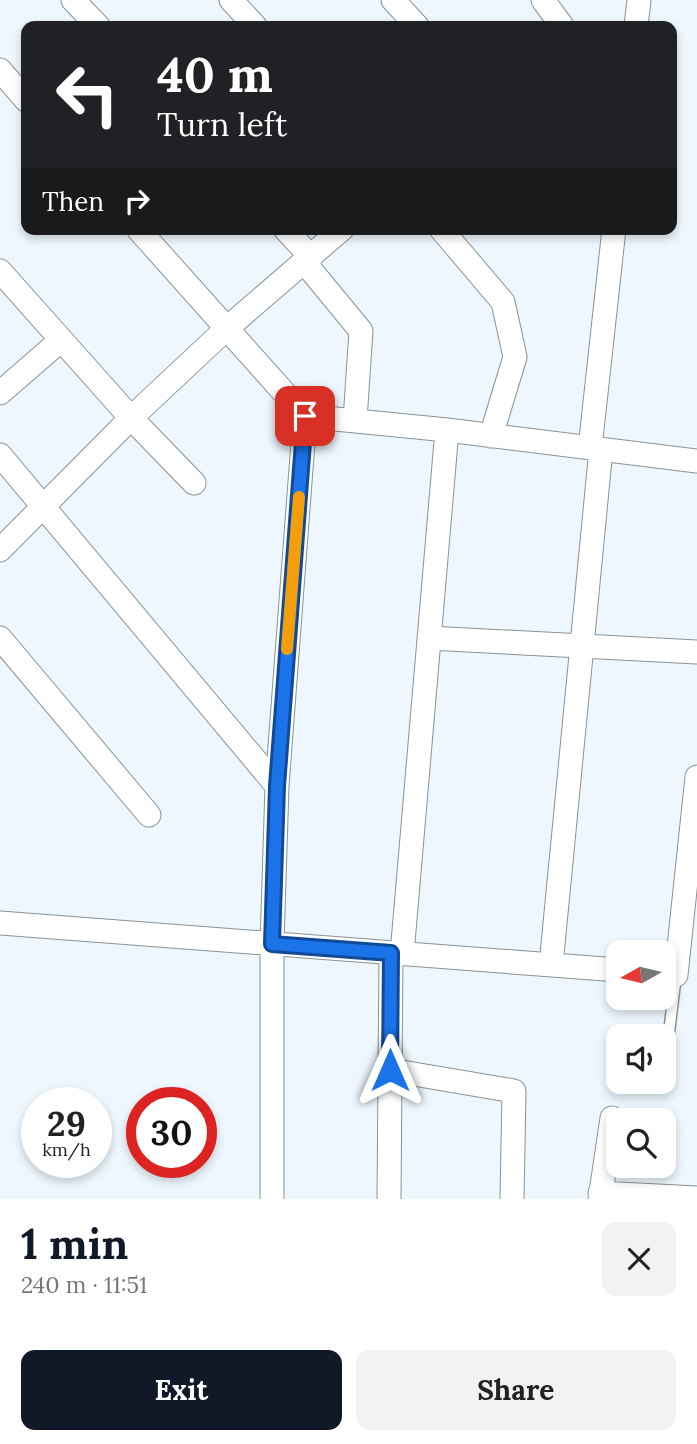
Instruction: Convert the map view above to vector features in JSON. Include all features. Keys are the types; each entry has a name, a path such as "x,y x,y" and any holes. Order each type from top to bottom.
{"street":[{"path":"74,0 93,21"},
{"path":"231,0 250,21"},
{"path":"393,0 412,21"},
{"path":"544,0 559,21"},
{"path":"637,21 639,0"},
{"path":"0,70 21,94"},
{"path":"143,235 305,416 447,430 697,461"},
{"path":"289,235 361,331 355,420"},
{"path":"0,550 131,418 226,329 335,235"},
{"path":"446,235 503,302 514,357 491,436"},
{"path":"551,965 582,646 614,235"},
{"path":"0,271 131,418 194,483"},
{"path":"0,393 61,340"},
{"path":"272,1199 272,944 277,786 305,416"},
{"path":"389,1199 390,1070 396,953 429,638 447,430"},
{"path":"0,455 277,786"},
{"path":"0,638 149,815"},
{"path":"429,638 697,652"},
{"path":"679,975 697,777"},
{"path":"0,923 606,969"},
{"path":"390,1070 514,1091 512,1199"},
{"path":"606,1157 600,1196 696,1196"}],"lane":[{"path":"672,1024 679,975"}],"slow traffic":[{"path":"287,649 299,497"}],"route":[{"path":"305,416 277,786 272,944 391,953 390,1070"}]}
